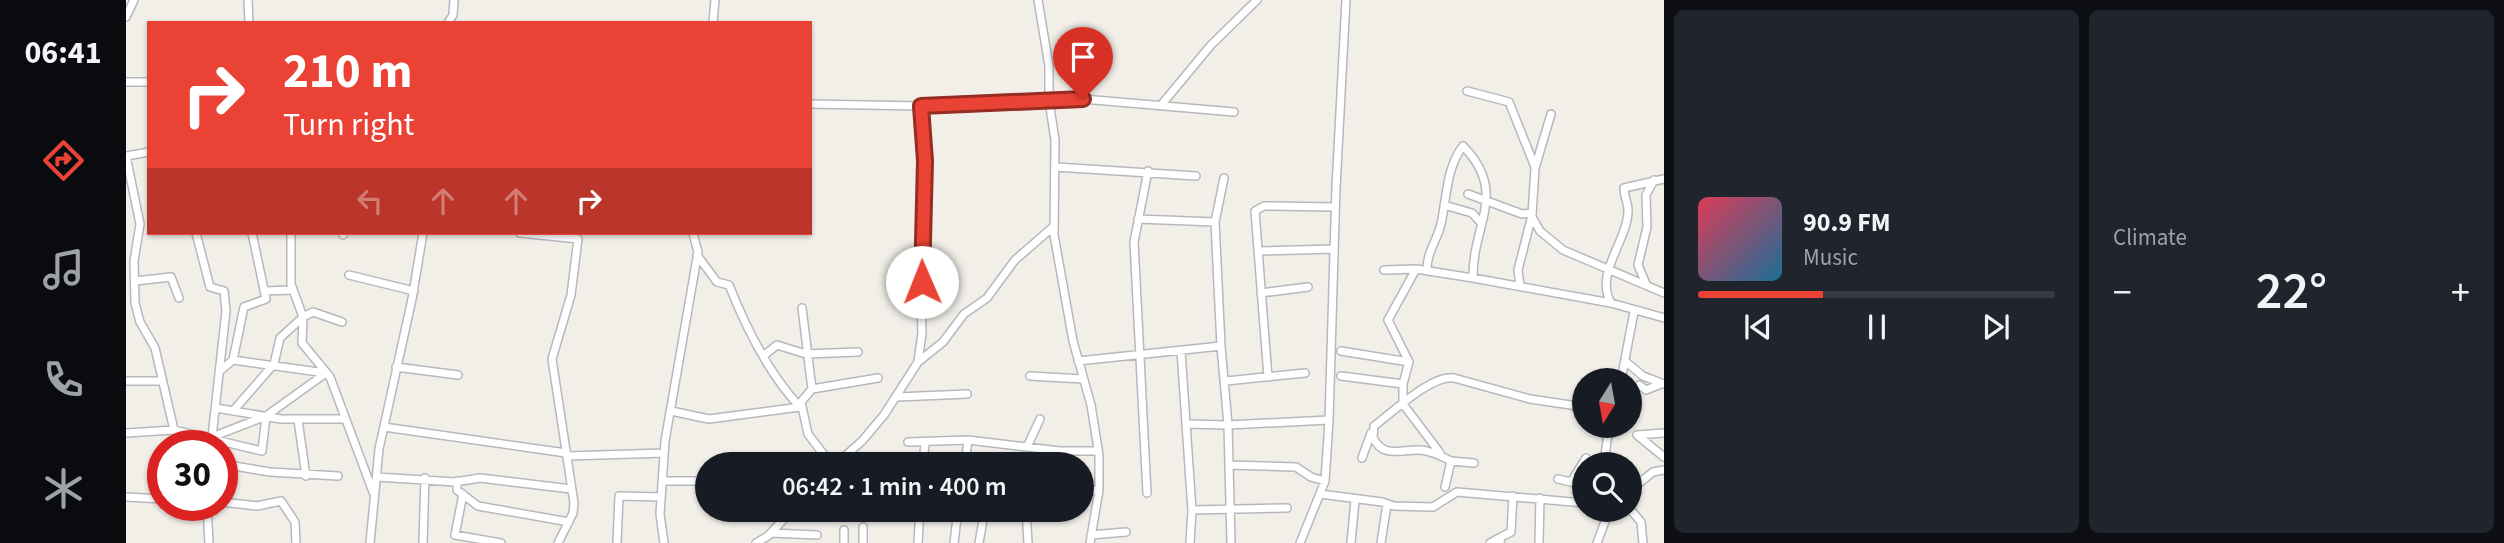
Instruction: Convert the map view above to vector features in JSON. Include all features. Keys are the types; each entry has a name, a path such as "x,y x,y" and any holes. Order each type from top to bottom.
{"street":[{"path":"126,17 134,0"},
{"path":"248,0 249,21"},
{"path":"449,21 454,0"},
{"path":"713,21 715,0"},
{"path":"1038,0 1049,66 1049,101 1054,124 1056,167 1053,227 1078,361 1092,410 1098,452 1099,490 1091,539 1126,532"},
{"path":"1162,104 1211,45 1257,0"},
{"path":"1300,543 1325,481 1346,0"},
{"path":"126,82 147,82"},
{"path":"1467,91 1509,102 1535,168"},
{"path":"812,104 921,106 1049,101 1162,104 1234,112"},
{"path":"918,362 922,333 920,265 925,161 921,106"},
{"path":"1520,286 1518,270 1532,214 1535,168 1551,114"},
{"path":"1427,270 1429,251 1439,229 1451,169 1463,146 1486,183 1488,199 1474,249 1473,278"},
{"path":"147,152 126,156 139,224 130,255 135,281 130,302 155,348 174,430"},
{"path":"1056,167 1196,176"},
{"path":"1147,493 1134,277 1138,219 1148,171"},
{"path":"1224,178 1215,222 1221,346 1226,381 1231,543"},
{"path":"1611,303 1607,290 1608,270 1628,212 1624,188 1664,178"},
{"path":"1646,284 1638,265 1647,227 1646,195 1654,180"},
{"path":"1468,194 1488,199 1522,214 1532,214"},
{"path":"1444,205 1472,213 1481,223"},
{"path":"1268,377 1256,208 1335,207"},
{"path":"1532,214 1540,231 1555,246 1664,293"},
{"path":"1138,219 1215,222"},
{"path":"850,452 862,441 897,397 918,362 943,342 964,314 987,298 1015,260 1053,227"},
{"path":"197,235 210,287 225,292 221,370 213,430"},
{"path":"221,370 233,360 244,307 266,299 252,235"},
{"path":"291,235 293,290 303,317 302,343 326,373 374,496"},
{"path":"370,543 379,449 414,291 423,235"},
{"path":"558,543 573,513 552,359 571,295 578,236 559,235"},
{"path":"664,543 661,497 664,453 697,255 697,240 694,235"},
{"path":"1258,251 1334,249"},
{"path":"697,255 717,282 729,285 744,323 763,356 800,407 808,434 822,452"},
{"path":"1416,268 1388,320 1409,362 1403,384 1403,404 1419,429 1448,459"},
{"path":"1384,270 1416,268 1611,303 1634,312 1664,318"},
{"path":"349,275 414,291"},
{"path":"135,281 172,277 179,298"},
{"path":"1261,293 1308,287"},
{"path":"264,291 293,290"},
{"path":"671,411 709,419 800,407 812,389 802,308"},
{"path":"233,411 274,363 280,338 303,317 313,312 342,321"},
{"path":"1624,368 1634,312"},
{"path":"763,356 776,345 807,354 858,352"},
{"path":"1078,361 1221,346"},
{"path":"1181,351 1192,510 1190,543"},
{"path":"1341,351 1409,362"},
{"path":"233,360 274,363 326,373"},
{"path":"1625,362 1662,384"},
{"path":"396,367 458,375"},
{"path":"230,430 265,416 326,373"},
{"path":"1226,381 1305,373"},
{"path":"1030,376 1083,379"},
{"path":"1341,376 1403,384"},
{"path":"1362,458 1374,426 1403,404 1447,377 1530,400 1572,405"},
{"path":"812,389 878,379"},
{"path":"126,381 162,381"},
{"path":"1642,387 1646,390 1662,384"},
{"path":"897,397 967,394"},
{"path":"216,408 298,420 345,419"},
{"path":"238,446 264,451 265,416"},
{"path":"1027,447 1040,419"},
{"path":"298,420 306,476"},
{"path":"1186,424 1228,425 1329,420"},
{"path":"1374,426 1373,438 1381,449 1392,453 1425,451 1448,459 1474,463"},
{"path":"384,427 567,455 664,453"},
{"path":"1411,451 1418,442 1419,429"},
{"path":"126,433 147,432"},
{"path":"1664,433 1637,435 1664,457"},
{"path":"908,442 968,440 1098,452"},
{"path":"966,452 968,440"},
{"path":"924,452 925,443"},
{"path":"1445,487 1448,459"},
{"path":"238,466 306,476 338,476"},
{"path":"1229,466 1296,467 1311,477 1325,481"},
{"path":"1642,481 1653,472 1664,470"},
{"path":"377,477 457,481 480,478 571,489"},
{"path":"423,543 425,478"},
{"path":"1558,479 1572,482"},
{"path":"457,481 457,490 478,506 569,522"},
{"path":"662,481 695,481"},
{"path":"1094,490 1099,490"},
{"path":"1320,494 1387,504 1433,507 1457,492 1572,502"},
{"path":"463,494 454,536 501,543"},
{"path":"617,543 619,496 661,497"},
{"path":"1490,543 1500,540 1510,531 1513,496"},
{"path":"126,497 147,498"},
{"path":"1539,543 1540,498"},
{"path":"238,504 257,506 282,500 295,522 296,543"},
{"path":"1351,543 1355,500"},
{"path":"1381,543 1387,504"},
{"path":"1192,510 1287,508"},
{"path":"208,521 209,543"},
{"path":"756,543 781,522"},
{"path":"918,543 919,522"},
{"path":"954,543 956,522"},
{"path":"979,543 983,522"},
{"path":"1027,522 1028,543"},
{"path":"1597,543 1603,522"},
{"path":"1641,522 1643,543"},
{"path":"863,527 863,543"},
{"path":"844,530 844,543"},
{"path":"771,533 817,535"}],"route":[{"path":"922,282 920,265 925,161 921,106 1083,99"}]}
